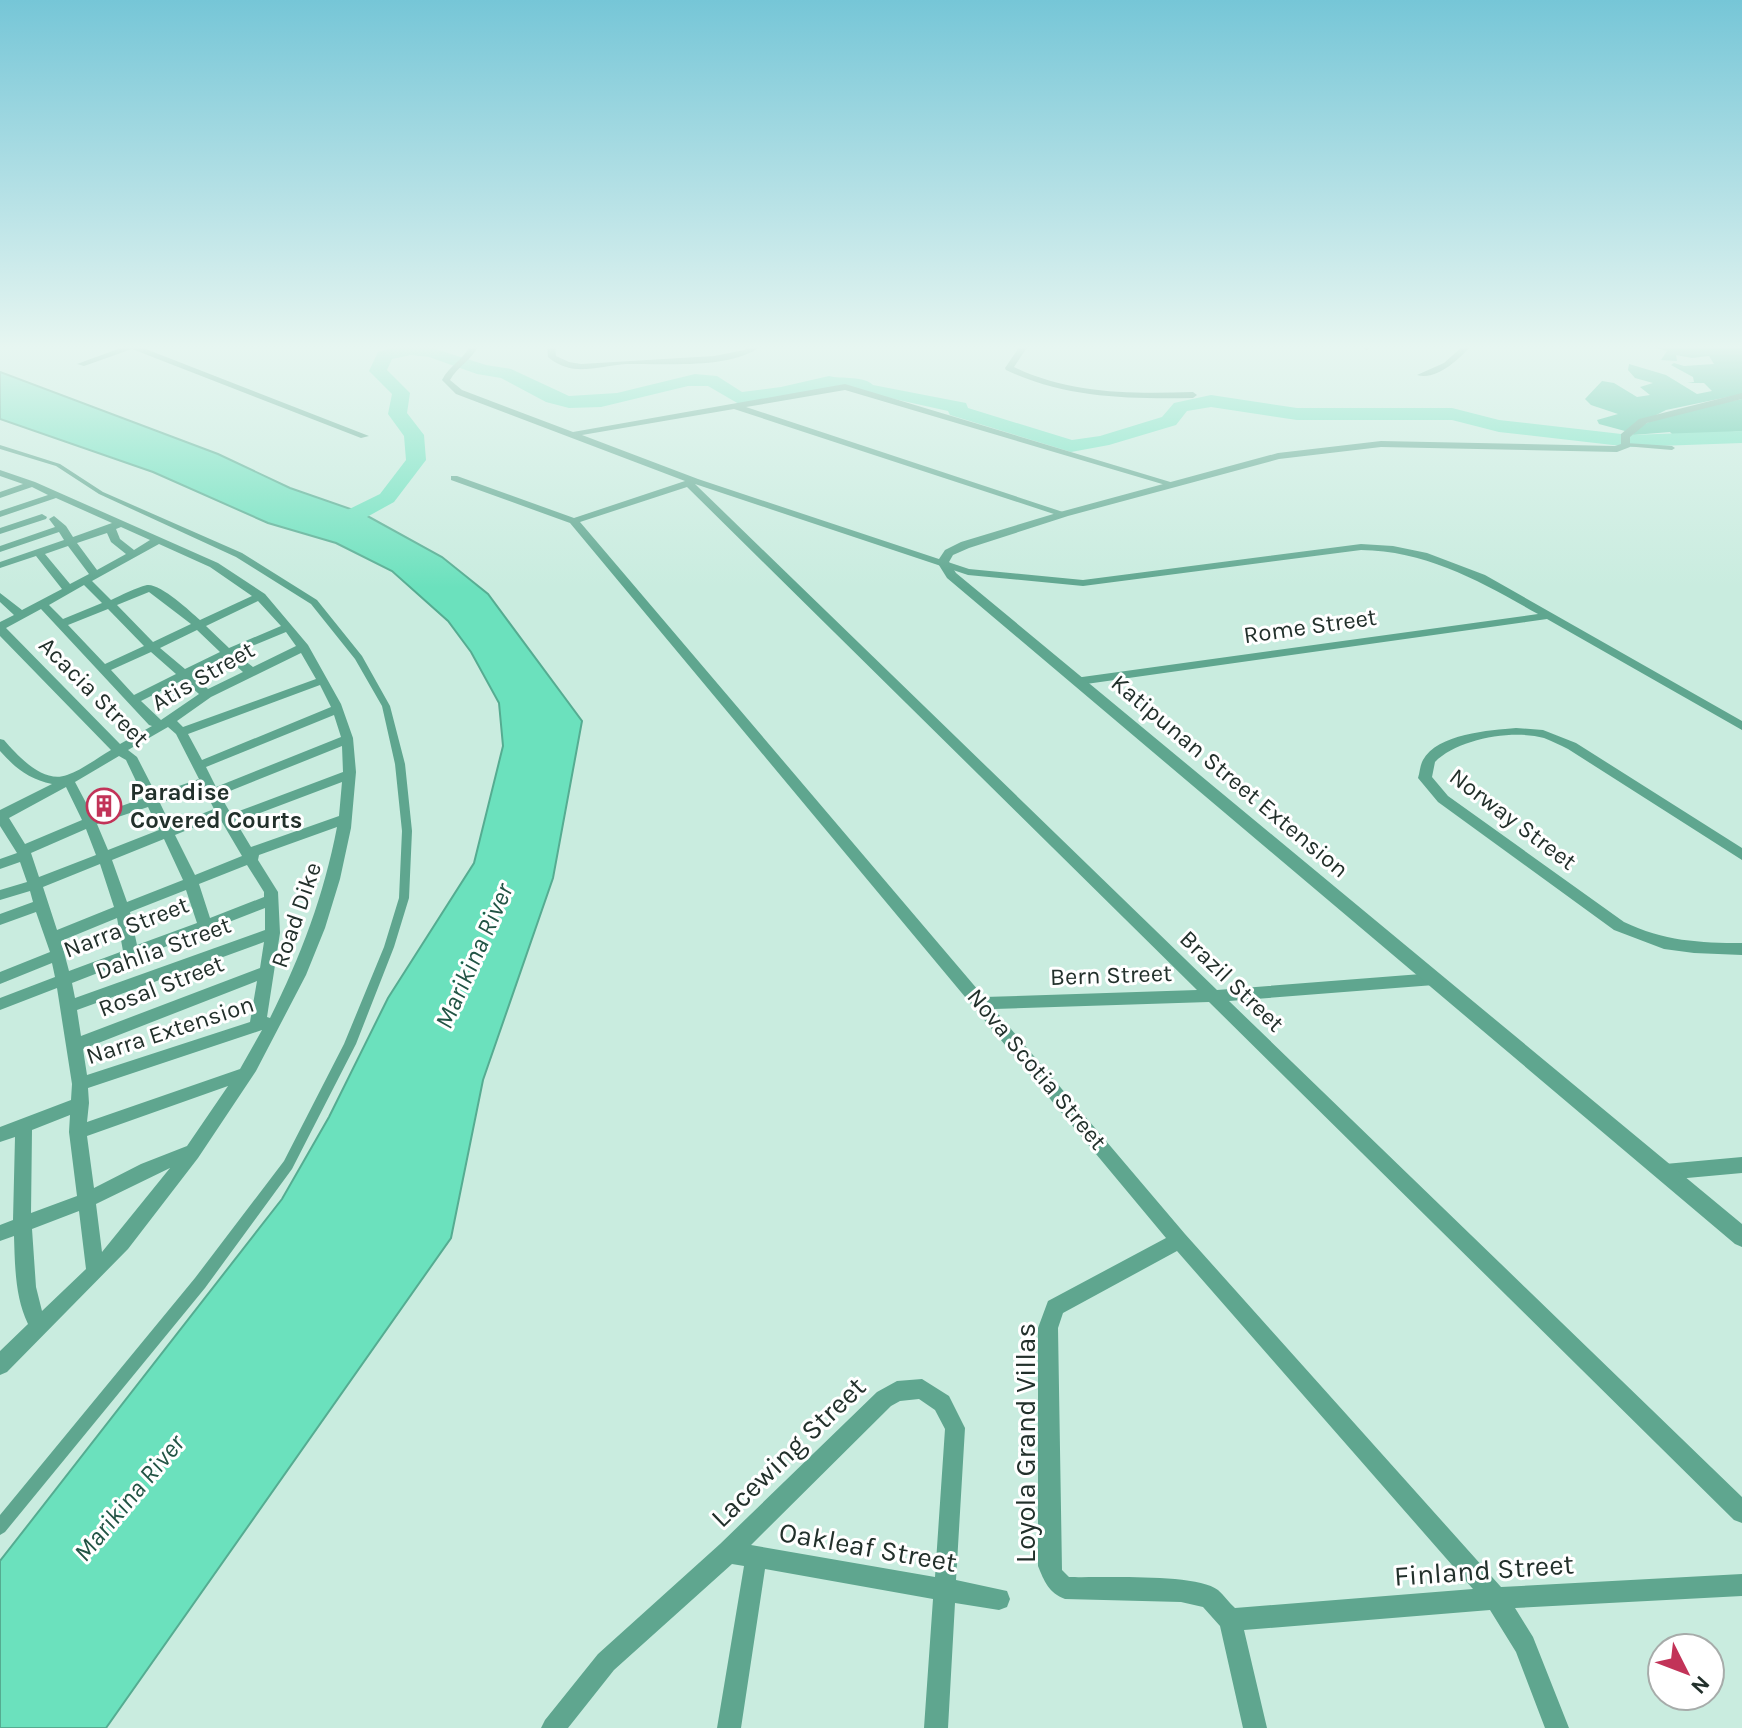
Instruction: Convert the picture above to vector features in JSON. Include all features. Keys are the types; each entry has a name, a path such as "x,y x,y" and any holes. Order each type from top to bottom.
{"street":[{"path":"340,427 364,436"},
{"path":"554,427 692,482 968,572 1083,583 1361,547 1403,548 1435,557 1481,577 1742,726"},
{"path":"574,434 614,427"},
{"path":"798,427 1064,514"},
{"path":"980,427 1172,484"},
{"path":"945,567 945,557 957,549 1064,514 1289,456 1356,445 1612,449 1626,441 1636,427"},
{"path":"1626,441 1672,448"},
{"path":"0,447 58,465 101,493 239,555 314,602 359,658 386,706 400,764 407,831 404,898 389,947 350,1044 288,1165 200,1283 0,1527"},
{"name":"Road Dike","path":"0,473 32,484 116,526 214,565 261,596 304,647 323,680 347,739 348,775 338,867 304,968 275,1023 194,1150 117,1248 0,1365"},
{"path":"454,478 574,521 692,482"},
{"name":"Brazil Street","path":"692,482 1742,1512"},
{"path":"0,495 32,484"},
{"path":"0,514 56,495"},
{"path":"0,531 52,521"},
{"path":"52,521 71,541 108,605 207,694"},
{"path":"0,549 52,521"},
{"name":"Nova Scotia Street","path":"574,521 1179,1240 1496,1598 1525,1645 1557,1728"},
{"path":"0,565 116,526 115,540 134,555"},
{"path":"0,628 67,588 157,541"},
{"path":"38,552 67,588"},
{"name":"Katipunan Street Extension","path":"945,567 1742,1237"},
{"path":"61,624 150,588 198,624 226,653 251,672"},
{"path":"0,596 21,615"},
{"path":"104,669 261,596"},
{"path":"41,603 153,722 165,723 181,732 225,816 271,892 273,933 258,1023"},
{"name":"Rome Street","path":"1079,681 1548,616"},
{"path":"134,700 226,653 289,627"},
{"name":"Acacia Street","path":"0,628 118,750 131,757 191,882 204,923"},
{"name":"Atis Street","path":"0,816 67,781 165,723 207,694 304,647"},
{"path":"181,732 323,680"},
{"path":"200,765 337,709"},
{"name":"Norway Street","path":"1742,855 1572,746 1544,734 1504,732 1462,741 1440,749 1429,761 1425,778 1443,799 1619,926 1640,937 1680,949 1742,949"},
{"path":"0,864 90,822 152,801 211,787 347,739"},
{"path":"0,743 23,769 54,781 67,781 90,822 124,910 131,952"},
{"path":"0,895 36,884 167,832 348,775"},
{"path":"0,816 24,852 63,977 81,1093 78,1132 95,1270"},
{"path":"52,938 345,819"},
{"name":"Narra Street","path":"0,1004 63,977 271,900"},
{"path":"0,920 42,904"},
{"name":"Dahlia Street","path":"69,1007 273,933"},
{"path":"0,978 58,955"},
{"name":"Rosal Street","path":"75,1045 265,972"},
{"name":"Bern Street","path":"982,1003 1213,996 1434,979"},
{"name":"Narra Extension","path":"0,1135 81,1093 258,1023 275,1023"},
{"path":"78,1132 244,1074"},
{"path":"24,1125 28,1301 39,1326"},
{"path":"0,1233 85,1201 147,1169 194,1150"},
{"path":"1665,1172 1742,1165"},
{"name":"Loyola Grand Villas","path":"1179,1240 1055,1307 1050,1316 1049,1566 1054,1578 1065,1588 1199,1594 1209,1597 1230,1620"},
{"name":"Lacewing Street","path":"553,1728 606,1662 728,1552 884,1399 897,1391 922,1389 942,1403 955,1428 936,1728"},
{"name":"Oakleaf Street","path":"728,1552 999,1599"},
{"path":"729,1728 756,1559"},
{"name":"Finland Street","path":"1230,1620 1496,1598 1742,1585"},
{"path":"1230,1620 1255,1728"}],"shaded area":[{"path":"1609,427 1634,427 1625,431"},
{"path":"1742,427 1742,431 1731,432 1722,438 1673,435 1670,432 1633,435 1640,428"}],"water":[{"name":"Marikina River","path":"22,427 145,427 218,454 290,488 362,513 442,557 488,594 582,721 553,878 483,1080 451,1238 106,1728 0,1728 0,1561 282,1199 329,1117 388,998 474,863 503,746 499,703 471,652 448,621 392,571 336,543 268,523 153,472"}],"building":[{"name":"Paradise Covered Courts","path":"113,793 118,804 94,812 89,802"}],"waterway":[{"path":"339,523 387,498 416,460 414,435 407,427"},
{"path":"1008,427 1071,446 1102,441 1150,427"},
{"path":"1505,427 1630,441 1742,437"}],"place":[{"name":"Paradise Covered Courts","path":"104,806"}]}
